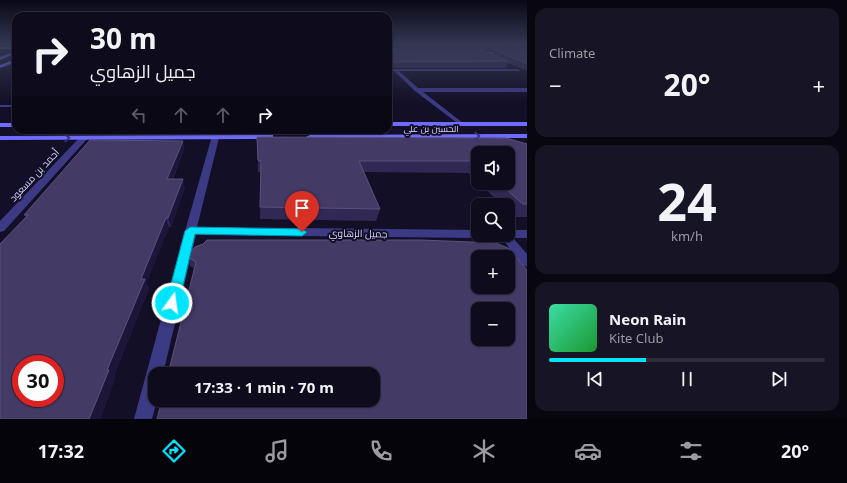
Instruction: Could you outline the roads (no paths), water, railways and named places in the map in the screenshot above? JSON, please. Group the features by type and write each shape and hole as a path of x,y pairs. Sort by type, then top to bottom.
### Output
{"street":[{"path":"395,70 520,71 506,64"},
{"path":"395,70 461,124"},
{"path":"418,90 527,90"},
{"name":"الحسين بن علي","path":"392,124 527,124"},
{"path":"0,125 12,125"},
{"name":"الحسين بن علي","path":"301,137 527,136"},
{"path":"0,138 277,137"},
{"name":"أحمد بن مسعود","path":"0,228 84,138"},
{"path":"143,419 215,138"},
{"name":"جميل الزهاوي","path":"190,231 471,234"},
{"path":"515,234 527,234"},
{"path":"510,242 527,262"}],"lane":[{"path":"0,106 12,106"}]}
